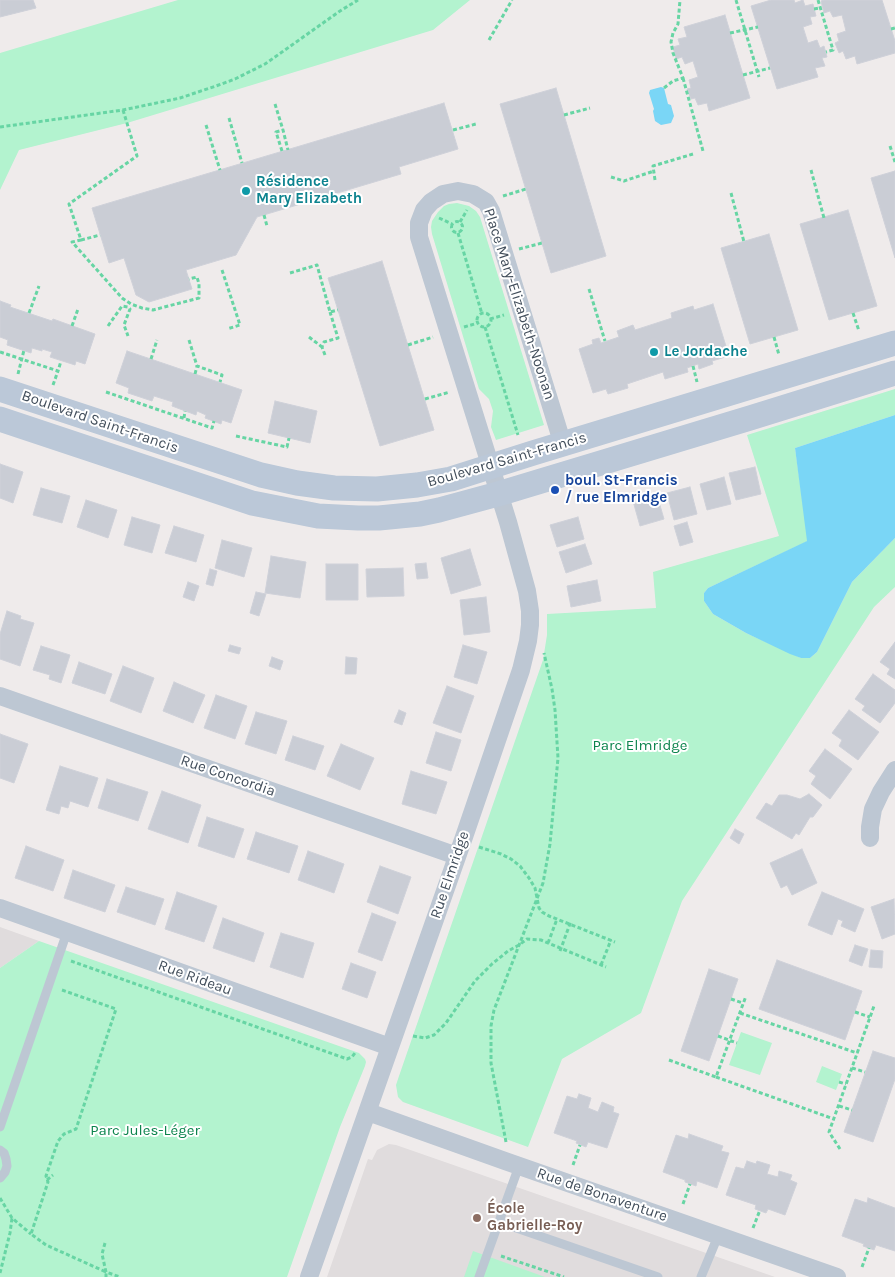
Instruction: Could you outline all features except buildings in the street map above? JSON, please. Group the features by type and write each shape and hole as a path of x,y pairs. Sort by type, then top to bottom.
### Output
{"street":[{"name":"Place Mary-Elizabeth-Noonan","path":"490,467 419,237 419,223 427,206 436,198 451,192 466,192 479,197 486,202 491,211 563,445"},
{"name":"Boulevard Saint-Francis","path":"8,385 261,476 297,484 334,488 377,489 433,483 451,479 895,343"},
{"name":"Boulevard Saint-Francis","path":"0,419 235,498 274,508 318,516 358,518 401,516 439,510 498,494 895,373"},
{"name":"Rue Elmridge","path":"309,1277 457,856 523,662 528,641 530,611 527,591 508,522 490,467"},
{"name":"Rue Concordia","path":"0,696 457,856"},
{"path":"870,838 871,818 876,801 895,770"},
{"name":"Rue Rideau","path":"0,908 390,1047"},
{"name":"Rue de Bonaventure","path":"368,1112 837,1277"}],"lane":[{"path":"0,1127 67,932"},
{"path":"0,1150 4,1153 7,1166 0,1178"},
{"path":"479,1277 519,1166"},
{"path":"499,1222 658,1277"},
{"path":"701,1277 718,1236"}],"path":[{"path":"0,127 123,110 180,98 235,79 266,64 358,0"},
{"path":"489,40 512,0"},
{"path":"680,0 678,24 671,42 673,53 688,94 703,151"},
{"path":"736,0 759,77"},
{"path":"818,0 833,50 826,52"},
{"path":"814,9 820,8"},
{"path":"730,33 758,27"},
{"path":"743,75 770,68"},
{"path":"664,88 673,81 682,78"},
{"path":"275,104 288,150"},
{"path":"564,115 590,108"},
{"path":"81,240 69,204 137,156 123,110"},
{"path":"229,118 242,163"},
{"path":"453,130 476,124"},
{"path":"206,125 220,170"},
{"path":"282,152 276,132 283,130"},
{"path":"890,146 895,162"},
{"path":"656,180 653,166 693,154"},
{"path":"811,170 824,218"},
{"path":"611,176 624,181 654,171"},
{"path":"498,198 526,189"},
{"path":"731,193 744,242"},
{"path":"458,233 462,229 460,222 469,206"},
{"path":"264,215 267,226"},
{"path":"435,216 452,224"},
{"path":"452,224 456,221 460,222"},
{"path":"452,224 452,231 458,233"},
{"path":"458,233 482,314"},
{"path":"100,235 72,242 122,298 131,304 153,310 199,298 200,284 197,277 189,279"},
{"path":"516,249 542,242"},
{"path":"290,273 317,265 338,338 324,342 322,348"},
{"path":"222,270 240,325 227,329"},
{"path":"29,313 38,286"},
{"path":"589,289 605,341"},
{"path":"108,326 122,306 128,306 130,309 124,325 128,336"},
{"path":"72,326 78,309"},
{"path":"330,312 338,310"},
{"path":"853,313 859,331"},
{"path":"482,314 488,315 490,319"},
{"path":"482,314 477,319 478,323 481,327 486,327"},
{"path":"490,319 510,314"},
{"path":"486,327 490,323 490,319"},
{"path":"460,328 478,323"},
{"path":"486,327 518,436"},
{"path":"408,345 436,336"},
{"path":"309,337 322,348 325,355"},
{"path":"774,337 779,355"},
{"path":"151,359 156,340"},
{"path":"189,340 198,366 195,374"},
{"path":"8,385 22,362 24,350"},
{"path":"0,352 58,372 61,361"},
{"path":"198,366 222,375 220,382"},
{"path":"693,366 700,390"},
{"path":"425,399 453,391"},
{"path":"106,392 212,428 214,421"},
{"path":"137,402 139,396"},
{"path":"184,418 185,411"},
{"path":"236,436 288,447 289,438"},
{"path":"506,1142 491,1063 491,1026 494,1010 537,900 546,870 557,783 558,758 552,689 543,648"},
{"path":"476,846 501,854 520,866 535,888 539,908 542,912 613,941 601,964"},
{"path":"548,943 557,919"},
{"path":"560,949 571,923"},
{"path":"410,1035 425,1038 434,1035 446,1023 475,981 503,955 527,939 541,940 606,967"},
{"path":"58,957 348,1059 352,1057 356,1050"},
{"path":"31,1234 48,1182 46,1176 58,1141 64,1134 76,1129 116,1009 48,985"},
{"path":"716,1077 746,996"},
{"path":"731,998 743,1003"},
{"path":"840,1149 829,1132 874,1006"},
{"path":"855,1012 870,1018"},
{"path":"740,1013 858,1054"},
{"path":"718,1036 737,1043"},
{"path":"669,1060 834,1119"},
{"path":"852,1068 865,1072"},
{"path":"839,1082 846,1084"},
{"path":"839,1106 852,1110"},
{"path":"573,1165 580,1144"},
{"path":"47,1180 53,1175"},
{"path":"684,1204 690,1184"},
{"path":"0,1198 12,1218 46,1245 120,1277"},
{"path":"753,1228 760,1210"},
{"path":"0,1273 12,1218"},
{"path":"105,1243 102,1254 106,1277"},
{"path":"862,1267 869,1248"},
{"path":"498,1255 564,1277"}],"shaded area":[{"path":"0,927 39,941 0,968"},
{"name":"École Gabrielle-Roy","path":"389,1144 775,1277 327,1277 368,1159 372,1160 377,1150"}],"green space":[{"path":"178,0 470,0 433,30 127,123 19,150 0,190 0,53"},
{"path":"457,203 469,206 480,217 544,425 496,440 491,427 493,411 489,399 479,389 432,234 432,221 438,212 444,206"},
{"name":"Parc Elmridge","path":"895,389 895,415 795,448 808,541 708,588 704,593 704,601 713,614 746,633 801,658 810,658 817,652 852,582 895,538 895,587 874,607 682,901 641,1013 562,1059 528,1147 403,1102 398,1097 396,1085 543,660 547,635 547,614 656,608 653,572 779,536 747,435"},
{"name":"Parc Jules-Léger","path":"39,941 359,1053 365,1059 365,1066 340,1127 287,1277 0,1277 0,968"},
{"path":"741,1032 772,1043 760,1075 729,1065"},
{"path":"822,1066 842,1074 836,1090 816,1082"},
{"path":"473,1251 545,1277 464,1277"}],"water":[{"path":"664,88 668,104 671,105 674,116 671,123 661,125 655,121 654,109 649,93 650,90"},
{"path":"895,415 895,538 852,582 817,652 810,658 801,658 790,654 746,633 713,614 704,601 704,593 708,588 807,541 795,448"}],"place":[{"name":"Résidence Mary Elizabeth","path":"246,191"},
{"name":"Le Jordache","path":"654,352"},
{"name":"boul. St-Francis / rue Elmridge","path":"555,490"},
{"name":"École Gabrielle-Roy","path":"477,1218"}]}
